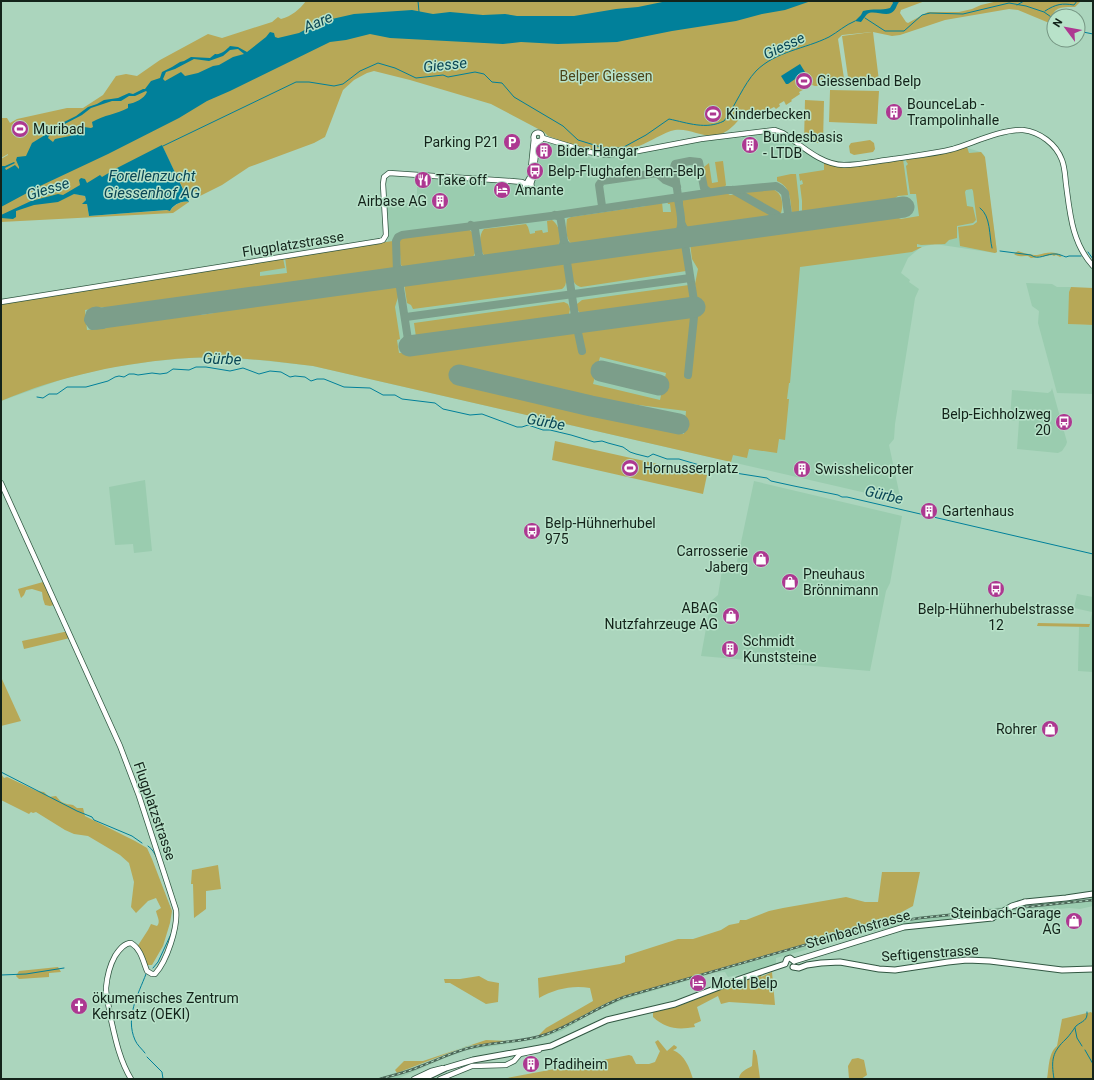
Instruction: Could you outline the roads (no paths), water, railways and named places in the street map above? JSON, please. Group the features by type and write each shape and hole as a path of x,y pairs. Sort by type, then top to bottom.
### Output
{"main road":[{"name":"Steinbachstrasse","path":"793,964 807,956 904,927 992,918 1012,906 1025,902 1093,894"},
{"name":"Seftigenstrasse","path":"793,964 799,968 821,963 840,962 879,969 895,970 951,961 967,960 990,961 1062,970 1093,969"},
{"path":"423,1079 446,1068 491,1056 544,1048 612,1019 675,1004 740,979 785,964 788,968 793,964"}],"street":[{"path":"534,138 536,141 541,140 583,151 607,155 701,139 774,130 783,133 830,163 848,165 935,153 1010,131 1027,131 1037,134 1049,142 1056,149 1061,159 1065,171 1075,238 1082,252 1093,266"},
{"path":"539,132 542,135 541,140 537,145 533,178 528,184 534,138 535,134 539,132"},
{"name":"Flugplatzstrasse","path":"1,302 380,241 383,240 386,235 383,184 384,177 389,173 522,182 528,184"},
{"name":"Flugplatzstrasse","path":"1,483 120,746 139,796 176,910 177,921 171,943 160,968 155,974 147,971 142,955 131,943 125,944 120,949 110,967 107,981 107,996 117,1045 124,1066 131,1079"},
{"path":"440,1079 472,1066 506,1065 514,1061 520,1054 544,1048"},
{"path":"414,1079 430,1071 446,1068"}],"water":[{"path":"667,1 811,1 785,10 736,21 672,31 617,42 558,44 521,42 503,44 390,38 370,34 330,42 207,101 179,118 40,186 1,207 1,166 14,162 15,163 5,168 6,170 15,165 19,169 16,160 17,157 26,156 32,143 45,135 52,128 76,116 88,107 104,100 118,98 129,93 133,94 145,89 151,81 160,78 162,72 191,57 210,58 215,54 223,52 230,46 238,47 247,52 270,32 274,33 275,37 278,38 299,33 312,26 332,19 354,14 412,10 433,14 450,12 483,15 505,14 517,16 574,16 638,7","holes":["238,49 244,54 233,57 219,65 213,66 198,73 185,76 181,72 165,81 163,79 166,72 194,59 209,61 223,56 230,50","146,91 147,92 142,99 128,104 128,108 92,122 93,127 91,128 84,127 70,136 55,139 53,142 48,138 53,130 82,115 91,108 112,101 121,101 129,96 135,96"]},
{"path":"892,1 900,1 891,13 869,13 861,22 855,21 863,11 890,8 893,3"},
{"path":"800,64 805,72 786,84 781,76"},
{"name":"Forellenzucht Giessenhof AG","path":"162,145 189,202 178,204 170,211 89,216 87,204 82,204 86,200 85,196 74,194 58,202 34,205 16,211 16,217 13,219 1,218 1,215 31,201 58,194 63,195 80,185 79,180 81,178 85,179 87,183 100,175 102,177"}],"waterway":[{"path":"418,1 419,12"},
{"path":"1017,5 1024,1"},
{"path":"1045,11 1059,5 1074,5 1077,1"},
{"path":"865,18 885,31 904,31 922,15 930,13 963,14 1009,3 1026,6 1046,13"},
{"name":"Giesse","path":"163,146 296,82 309,82 334,86 343,84 360,71 378,63 395,68 416,78 443,75 448,77 475,72 484,74 492,82 502,83 514,97 563,126 578,140 604,148 622,148 646,135 669,119 690,124 704,125 717,124 724,121 751,77 764,64 772,59 829,37 855,21"},
{"path":"1086,33 1093,34"},
{"path":"980,208 984,212 988,221 992,248"},
{"path":"1000,251 1031,255 1034,257 1053,254 1066,257 1081,256"},
{"path":"1088,252 1093,259"},
{"name":"Gürbe","path":"37,397 43,398 49,394 57,394 67,387 86,387 108,381 119,376 124,377 129,374 160,374 167,373 173,369 189,370 196,367 206,367 230,371 243,368 259,374 270,371 281,372 290,377 305,377 311,381 324,379 344,387 370,388 383,395 395,395 402,399 435,403 443,409 470,415 482,414 517,427 528,425 594,442 602,441 623,447 630,452 648,457 653,454 667,459 679,459 706,467 723,469 729,472 767,478 771,481 1093,554"},
{"path":"1,772 77,811 92,817 94,820 132,836 142,843"},
{"path":"148,846 156,855 163,876"},
{"path":"153,968 158,962 171,934"},
{"path":"1,975 26,974 64,968"},
{"path":"145,1053 135,1040 131,1023 136,998 146,974"},
{"path":"1054,1079 1053,1061 1055,1052 1076,1026 1086,1019 1087,1012"},
{"path":"1075,1028 1077,1038 1082,1046"},
{"path":"1085,1050 1093,1064"},
{"path":"147,1057 162,1072 163,1079"}],"railway":[{"path":"380,1079 411,1070 469,1048 538,1037 567,1025 624,997 850,932 887,923 920,918 1093,900"}],"place":[{"name":"Giessenbad Belp","path":"804,81"},
{"name":"BounceLab - Trampolinhalle","path":"894,112"},
{"name":"Kinderbecken","path":"713,114"},
{"name":"Muribad","path":"20,129"},
{"name":"Parking P21","path":"512,142"},
{"name":"Bundesbasis - LTDB","path":"750,145"},
{"name":"Bider Hangar","path":"544,151"},
{"name":"Belp-Flughafen Bern-Belp","path":"535,171"},
{"name":"Take off","path":"423,180"},
{"name":"Amante","path":"502,190"},
{"name":"Airbase AG","path":"440,201"},
{"name":"Belp-Eichholzweg 20","path":"1064,422"},
{"name":"Hornusserplatz","path":"630,468"},
{"name":"Swisshelicopter","path":"802,469"},
{"name":"Gartenhaus","path":"929,511"},
{"name":"Belp-Hühnerhubel 975","path":"532,531"},
{"name":"Carrosserie Jaberg","path":"761,559"},
{"name":"Pneuhaus Brönnimann","path":"790,582"},
{"name":"Belp-Hühnerhubelstrasse 12","path":"996,589"},
{"name":"ABAG Nutzfahrzeuge AG","path":"731,616"},
{"name":"Schmidt Kunststeine","path":"730,649"},
{"name":"Rohrer","path":"1050,729"},
{"name":"Steinbach-Garage AG","path":"1074,921"},
{"name":"Motel Belp","path":"698,983"},
{"name":"ökumenisches Zentrum Kehrsatz (OEKI)","path":"79,1006"},
{"name":"Pfadiheim","path":"531,1064"}],"water label":[{"name":"Aare","path":"318,22"}],"park label":[{"name":"Belper Giessen","path":"606,76"}]}
